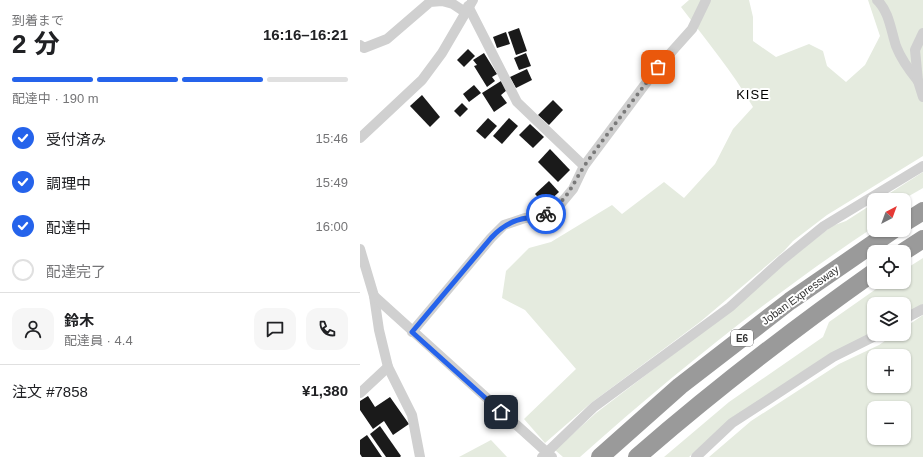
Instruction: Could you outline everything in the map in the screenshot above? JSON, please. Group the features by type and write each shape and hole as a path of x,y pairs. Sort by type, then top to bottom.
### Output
{"highway":[{"path":"911,219 923,211"},
{"name":"Joban Expressway","path":"600,457 680,386 771,315 883,237"},
{"path":"911,247 923,239"},
{"name":"E6","path":"637,457 733,376 806,320 867,277"}],"street":[{"path":"412,332 491,238 504,225 525,218 541,216 558,207 572,189 584,166 658,67 692,29 706,0"},
{"path":"877,0 891,25 896,46 906,68 918,81"},
{"path":"360,46 364,48 387,39 430,2 442,1 468,6"},
{"path":"468,6 517,102 584,166"},
{"path":"360,138 422,80 442,53 468,6"},
{"path":"923,33 915,50 918,81 923,97"},
{"path":"374,296 548,456 594,407 730,307 782,260 824,226 923,166"},
{"path":"360,249 374,296 379,330 388,367 412,415 420,457"},
{"path":"911,316 923,308"},
{"path":"696,457 738,420 833,357 867,340"},
{"path":"360,393 388,367"}],"shaded area":[{"path":"689,0 749,0 753,17 753,41 776,57 809,44 823,51 827,66 846,82 865,65 880,36 868,0 923,0 923,156 827,215 793,241 784,251 700,322 591,403 545,443 524,419 576,369 525,310 502,298 506,271 529,248 551,242 612,205 622,214 664,182 684,198 715,164 733,129 753,107 728,68 681,7"},
{"path":"923,172 923,188 911,195 911,193 890,193"},
{"path":"867,208 867,232 797,280 686,366 580,457 563,457 555,450 596,413 726,314 795,255 832,226 846,221"},
{"path":"923,258 923,304 911,311 911,297 867,297 867,336 714,434 689,457 664,457 729,402 823,337 829,322 876,289 911,289 911,266"},
{"path":"923,315 923,457 709,457 751,421 839,364 867,351 867,393 911,393 911,349 871,349 885,341 911,341 911,323"},
{"path":"491,440 507,457 459,457"}],"building":[{"path":"519,28 527,51 516,55 508,32"},
{"path":"506,32 510,44 497,48 493,37"},
{"path":"468,49 475,56 464,67 457,60"},
{"path":"484,53 497,74 492,77 495,81 487,87 474,66 477,65 473,60"},
{"path":"526,53 531,66 519,70 514,58"},
{"path":"527,69 532,80 516,88 510,77"},
{"path":"501,81 507,90 501,95 507,103 494,112 482,93"},
{"path":"474,85 481,93 469,102 463,94"},
{"path":"422,95 440,117 430,127 410,106"},
{"path":"553,100 563,110 549,125 538,115"},
{"path":"462,103 468,109 460,117 454,111"},
{"path":"488,118 497,126 485,139 476,131"},
{"path":"509,118 518,126 502,144 493,136"},
{"path":"530,124 544,137 533,148 519,135"},
{"path":"550,149 570,170 558,182 538,162"},
{"path":"549,181 559,192 545,205 535,194"},
{"path":"368,396 375,407 390,397 409,424 393,435 384,421 373,429 360,410 360,401"},
{"path":"380,426 401,456 400,457 386,457 370,434"},
{"path":"367,435 382,457 362,457 360,454 360,440"}],"way so far":[{"path":"546,214 558,207 572,189 584,166 658,67"}],"district":[{"name":"KISE","path":"753,94"}],"route":[{"path":"501,412 412,332 491,238 504,225 525,218 546,214"}]}
